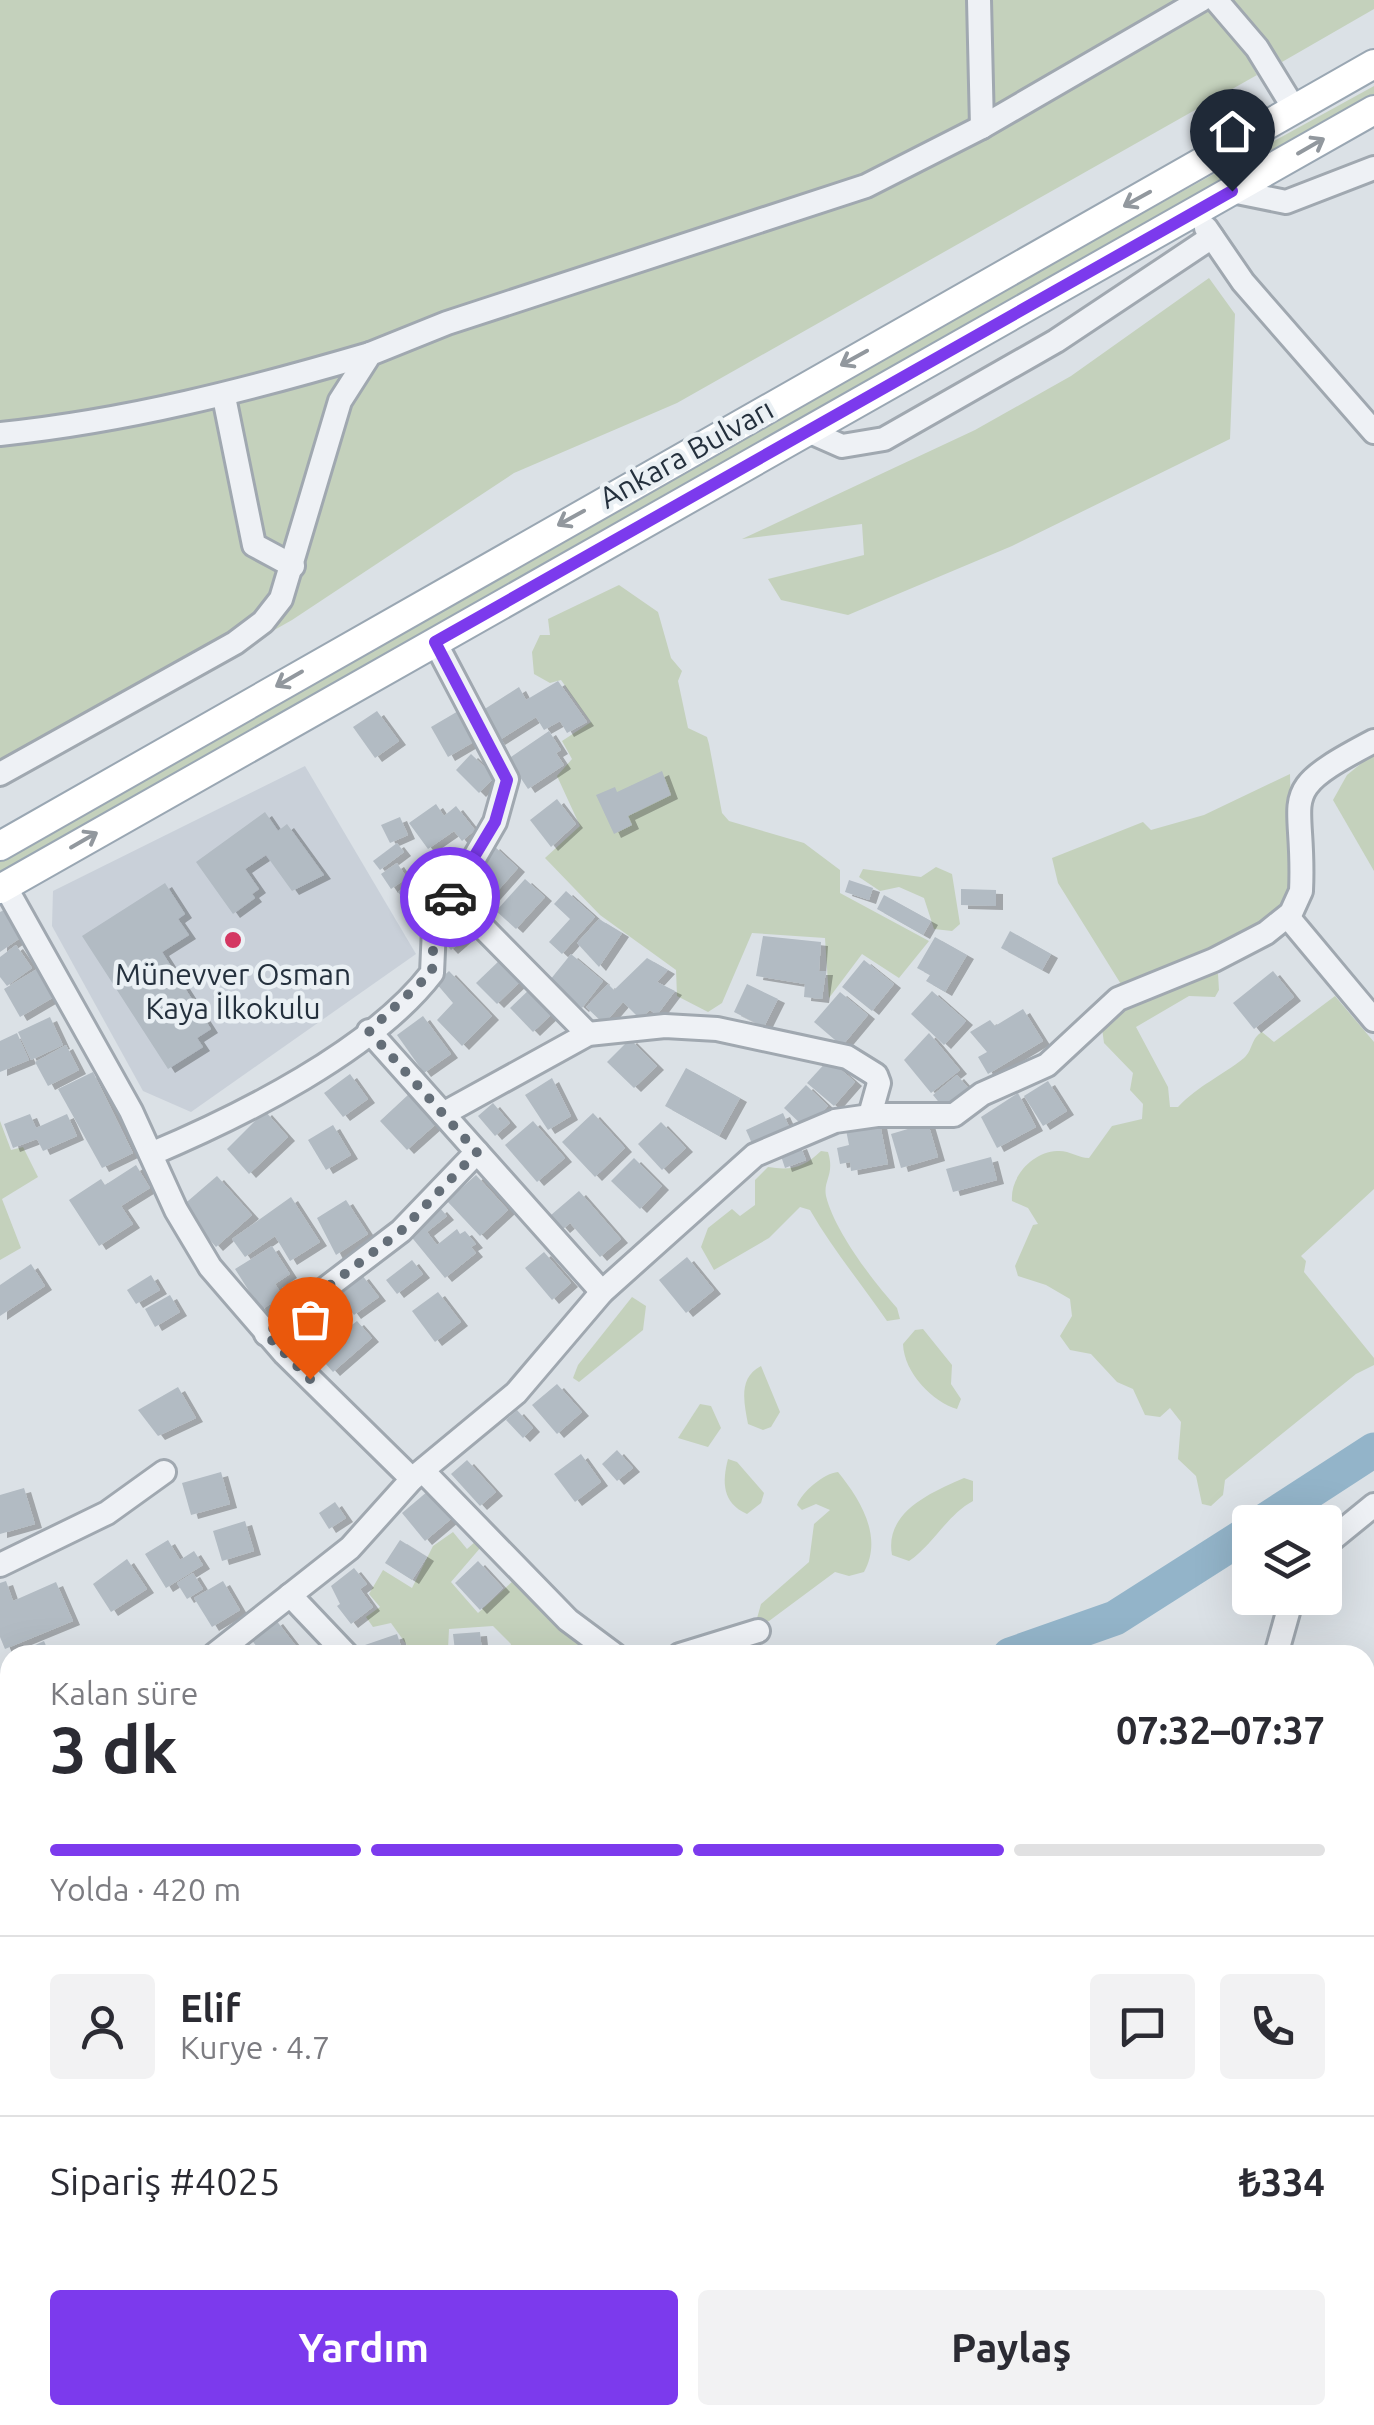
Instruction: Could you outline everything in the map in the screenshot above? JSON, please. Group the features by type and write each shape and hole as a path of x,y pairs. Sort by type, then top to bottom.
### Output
{"main road":[{"name":"Ankara Bulvarı","path":"0,846 1374,64"},
{"name":"Ankara Bulvarı","path":"2,888 1374,110"}],"street":[{"path":"980,0 982,127"},
{"path":"0,434 83,425 224,397 370,354 447,323 811,207 866,186 982,127 1201,0"},
{"path":"1216,0 1257,48 1295,110"},
{"path":"1232,191 1286,202 1374,168"},
{"path":"1196,212 1265,309 1374,432"},
{"path":"808,431 842,446 884,439 1056,342 1212,237"},
{"path":"0,774 235,644 263,622 281,599 340,401 370,354"},
{"path":"224,397 254,545 292,566"},
{"path":"152,1154 246,1109 369,1031 432,972 434,928 503,806 507,780 435,642"},
{"path":"227,1645 364,1536 417,1475 516,1393 602,1292 755,1155 806,1130 870,1116 954,1115 982,1094 1047,1066 1108,1005 1214,960 1288,917 1301,891 1297,812 1303,789 1320,770 1374,741"},
{"path":"2,888 152,1154 210,1267 266,1334 568,1620 601,1645"},
{"path":"451,895 588,1034"},
{"path":"1288,917 1374,1020"},
{"path":"443,1114 588,1034 616,1028 717,1029 828,1052 876,1075 879,1083 870,1116"},
{"path":"369,1031 602,1292"},
{"path":"266,1334 401,1231 477,1152"},
{"path":"0,1566 122,1504 164,1472"},
{"path":"1342,1531 1374,1505"},
{"path":"290,1595 338,1645"},
{"path":"1279,1645 1287,1615"},
{"path":"712,1645 758,1631"}],"shaded area":[{"name":"Münevver Osman Kaya İlkokulu","path":"305,766 416,954 191,1112 143,1091 52,926 53,891"}],"green space":[{"path":"0,0 1374,0 1374,9 1282,62 1267,42 1246,55 1257,75 677,403 514,473 292,620 0,786"},
{"path":"1374,86 1374,94 1326,123 0,872 0,862 88,810 1025,278"},
{"path":"1209,278 1235,314 1230,439 1012,546 848,615 781,600 768,579 864,555 862,524 742,539 975,430 1071,376"},
{"path":"619,585 658,612 671,658 682,671 678,681 688,728 707,737 722,813 729,821 804,843 840,870 840,893 929,941 899,978 862,954 829,998 825,938 752,933 722,1003 708,1012 677,996 676,970 600,915 545,858 580,826 557,776 572,759 562,741 591,722 561,680 550,683 534,674 532,652 540,635 550,635 548,619"},
{"path":"1374,753 1374,871 1333,800 1347,775"},
{"path":"1290,774 1293,897 1245,938 1124,989 1058,883 1052,858 1143,822 1151,830 1204,815"},
{"path":"936,867 952,874 960,924 952,931 934,929 924,898 899,887 880,891 859,877 863,869 921,877"},
{"path":"1211,970 1218,974 1219,990 1215,997 1189,996 1136,1027 1168,1087 1170,1107 1178,1107 1244,1058 1262,1032 1274,1042 1335,996 1374,1042 1374,1189 1301,1256 1306,1261 1304,1272 1374,1358 1374,1365 1356,1374 1225,1480 1223,1495 1211,1506 1202,1504 1196,1476 1178,1459 1181,1422 1170,1408 1160,1417 1145,1415 1133,1389 1117,1382 1091,1354 1070,1350 1060,1336 1072,1316 1070,1299 1046,1285 1018,1276 1015,1266 1033,1225 1038,1224 1028,1208 1012,1201 1012,1192 1019,1174 1040,1156 1057,1151 1089,1158 1112,1126 1142,1119 1143,1104 1130,1090 1133,1073 1104,1043 1101,1021 1110,1013"},
{"path":"0,1121 11,1150 23,1147 38,1177 2,1199 21,1248 0,1260"},
{"path":"821,1151 828,1152 830,1160 826,1196 838,1225 866,1270 897,1308 900,1319 887,1321 810,1210 800,1207 769,1238 714,1270 701,1247 708,1228 732,1209 740,1216 755,1205 755,1180 768,1167 797,1166"},
{"path":"632,1297 646,1306 643,1330 579,1382 573,1378 578,1365"},
{"path":"923,1329 952,1365 951,1384 961,1399 957,1409 930,1393 908,1365 903,1344 915,1330"},
{"path":"761,1366 780,1412 771,1427 763,1430 748,1424 744,1399 749,1377"},
{"path":"700,1404 711,1406 721,1428 708,1447 678,1438"},
{"path":"728,1459 737,1462 764,1493 761,1503 747,1514 728,1498"},
{"path":"838,1472 861,1506 870,1531 871,1545 864,1572 849,1576 835,1572 769,1621 756,1622 761,1604 809,1562 814,1524 830,1510 816,1504 802,1510 797,1505 820,1479"},
{"path":"964,1478 973,1481 973,1501 909,1561 892,1555 891,1540 903,1515 925,1497"},
{"path":"453,1532 467,1549 476,1541 481,1547 451,1582 478,1613 513,1581 586,1645 511,1645 493,1626 449,1629 448,1645 407,1645 391,1623 373,1627 366,1617 380,1607 369,1594 383,1570 412,1588 433,1546"}],"building":[{"path":"558,681 587,722 567,733 560,721 544,730 536,717 498,741 480,712 519,687 526,700"},
{"path":"460,710 477,740 448,757 431,727"},
{"path":"377,711 399,741 375,758 353,727"},
{"path":"549,731 561,750 556,753 564,765 528,789 508,759"},
{"path":"471,754 495,777 479,793 456,770"},
{"path":"662,771 671,795 628,816 632,825 614,834 596,795 615,787 617,792"},
{"path":"557,799 576,824 551,847 530,820"},
{"path":"436,804 444,816 456,806 475,830 462,841 454,831 428,849 409,823"},
{"path":"265,812 278,831 287,824 324,875 292,891 266,855 245,869 259,889 252,894 255,898 233,914 196,862"},
{"path":"400,817 408,835 390,843 381,825"},
{"path":"397,843 404,852 380,870 373,861"},
{"path":"493,845 518,868 486,904 469,888 474,882 469,877"},
{"path":"397,863 407,878 391,889 381,874"},
{"path":"425,873 443,898 417,917 398,892"},
{"path":"525,879 545,897 516,929 496,911"},
{"path":"849,880 873,888 869,900 845,892"},
{"path":"165,883 185,914 178,919 189,935 162,952 211,1029 197,1038 203,1047 168,1069 82,936"},
{"path":"961,889 996,890 996,906 961,905"},
{"path":"566,891 595,917 562,954 549,942 570,919 554,904"},
{"path":"884,895 931,921 923,935 877,909"},
{"path":"4,910 23,936 0,952 0,912"},
{"path":"457,912 474,930 451,950 437,935"},
{"path":"599,919 622,933 599,967 577,943"},
{"path":"1010,931 1051,954 1042,970 1001,948"},
{"path":"763,936 821,942 819,971 826,971 822,999 804,997 805,984 756,976"},
{"path":"935,937 967,955 945,992 926,981 930,975 917,968"},
{"path":"16,945 32,968 7,986 0,977 0,957"},
{"path":"571,954 603,981 582,1008 550,980"},
{"path":"647,958 668,970 657,982 675,991 657,1015 650,1010 640,1019 623,1002 604,1024 586,1007 608,984 614,990"},
{"path":"501,959 522,980 497,1004 476,983"},
{"path":"864,960 894,984 872,1011 842,987"},
{"path":"37,969 54,997 20,1017 4,989"},
{"path":"449,971 492,1016 462,1046 437,1020 453,1003 436,983"},
{"path":"1273,971 1294,997 1254,1029 1233,1003"},
{"path":"747,984 778,999 764,1027 734,1012"},
{"path":"532,987 555,1011 533,1032 510,1008"},
{"path":"932,991 966,1021 944,1045 911,1014"},
{"path":"840,992 868,1015 842,1046 814,1022"},
{"path":"1023,1009 1043,1041 988,1074 978,1057 987,1052 970,1032 990,1020 995,1026"},
{"path":"423,1016 451,1054 424,1073 397,1035"},
{"path":"50,1017 63,1045 31,1060 18,1032"},
{"path":"17,1033 29,1060 0,1072 0,1041"},
{"path":"929,1033 960,1070 931,1093 904,1060"},
{"path":"630,1039 657,1066 634,1088 607,1062"},
{"path":"66,1045 79,1070 48,1086 35,1062"},
{"path":"829,1059 855,1082 834,1106 807,1083"},
{"path":"686,1068 740,1098 719,1136 665,1106"},
{"path":"93,1072 133,1153 102,1168 58,1089"},
{"path":"350,1074 368,1099 343,1117 324,1093"},
{"path":"957,1075 971,1091 946,1111 933,1095"},
{"path":"552,1078 571,1116 548,1130 525,1095"},
{"path":"1048,1081 1067,1111 1043,1126 1024,1096"},
{"path":"806,1085 828,1106 814,1121 810,1117 802,1125 784,1108"},
{"path":"1018,1093 1036,1127 997,1148 981,1117"},
{"path":"409,1094 436,1124 407,1150 380,1121"},
{"path":"493,1103 510,1123 495,1136 478,1116"},
{"path":"265,1111 288,1137 249,1174 227,1149"},
{"path":"593,1113 625,1148 595,1177 562,1142"},
{"path":"783,1113 791,1131 754,1148 746,1130"},
{"path":"30,1114 36,1128 67,1114 77,1136 43,1151 37,1139 13,1148 4,1124"},
{"path":"533,1121 565,1158 537,1182 505,1145"},
{"path":"661,1122 686,1148 662,1170 638,1144"},
{"path":"928,1123 938,1157 901,1168 891,1134"},
{"path":"880,1124 888,1164 851,1171 850,1162 840,1164 837,1148 849,1145 846,1130"},
{"path":"333,1125 351,1155 326,1170 308,1140"},
{"path":"800,1145 806,1160 785,1168 780,1153"},
{"path":"991,1157 997,1180 953,1192 946,1169"},
{"path":"634,1158 662,1186 640,1209 611,1181"},
{"path":"136,1165 150,1188 121,1206 133,1224 99,1246 69,1200 101,1179 105,1185"},
{"path":"476,1175 508,1210 480,1236 447,1201"},
{"path":"217,1176 252,1215 216,1247 181,1207"},
{"path":"579,1191 621,1239 600,1257 570,1223 563,1229 551,1215"},
{"path":"291,1197 320,1242 290,1261 275,1236 245,1257 232,1239"},
{"path":"346,1200 368,1234 336,1255 317,1218"},
{"path":"440,1208 447,1216 427,1232 437,1245 457,1229 460,1234 465,1231 476,1244 471,1247 476,1253 445,1278 409,1234"},
{"path":"272,1246 290,1274 275,1284 283,1296 261,1310 235,1269"},
{"path":"544,1252 571,1283 552,1300 525,1268"},
{"path":"687,1257 714,1290 686,1313 659,1280"},
{"path":"412,1260 423,1274 397,1294 386,1280"},
{"path":"31,1264 45,1286 0,1316 0,1285"},
{"path":"151,1275 160,1290 136,1304 127,1290"},
{"path":"362,1275 379,1297 354,1315 338,1293"},
{"path":"438,1292 461,1322 435,1342 412,1311"},
{"path":"170,1295 180,1312 155,1327 145,1309"},
{"path":"312,1314 335,1338 357,1321 372,1338 333,1372 295,1330"},
{"path":"557,1384 582,1412 557,1434 532,1405"},
{"path":"178,1387 196,1418 158,1436 138,1410"},
{"path":"517,1410 533,1428 523,1438 506,1420"},
{"path":"617,1450 633,1468 617,1481 602,1464"},
{"path":"581,1454 601,1482 575,1502 554,1474"},
{"path":"467,1460 496,1492 480,1506 451,1474"},
{"path":"221,1472 230,1504 191,1515 182,1483"},
{"path":"24,1488 35,1524 0,1534 0,1495"},
{"path":"428,1491 451,1519 425,1541 402,1513"},
{"path":"335,1502 346,1518 329,1529 319,1513"},
{"path":"245,1521 254,1551 222,1561 213,1531"},
{"path":"168,1540 180,1560 194,1551 203,1565 166,1588 145,1554"},
{"path":"400,1540 427,1557 412,1580 385,1563"},
{"path":"127,1559 147,1589 111,1612 93,1584"},
{"path":"478,1561 503,1588 480,1610 455,1583"},
{"path":"354,1568 367,1584 360,1589 373,1607 351,1624 337,1606 340,1604 331,1586"},
{"path":"193,1573 203,1589 187,1599 177,1583"},
{"path":"6,1581 13,1601 56,1582 73,1621 15,1645 3,1645 0,1583"},
{"path":"223,1581 240,1610 212,1627 194,1598"},
{"path":"276,1620 295,1645 256,1645 251,1639"},
{"path":"480,1632 481,1645 454,1645 453,1634"},
{"path":"397,1634 401,1645 365,1645"}],"waterway":[{"path":"1289,1505 1374,1450"},
{"path":"1038,1645 1115,1618 1232,1543"}],"way so far":[{"path":"310,1379 266,1334 401,1231 437,1198 477,1152 369,1031 416,992 432,972 434,928 450,897"}],"place":[{"name":"Münevver Osman Kaya İlkokulu","path":"233,940"}],"route":[{"path":"450,897 503,806 507,780 435,642 1232,191"}]}
